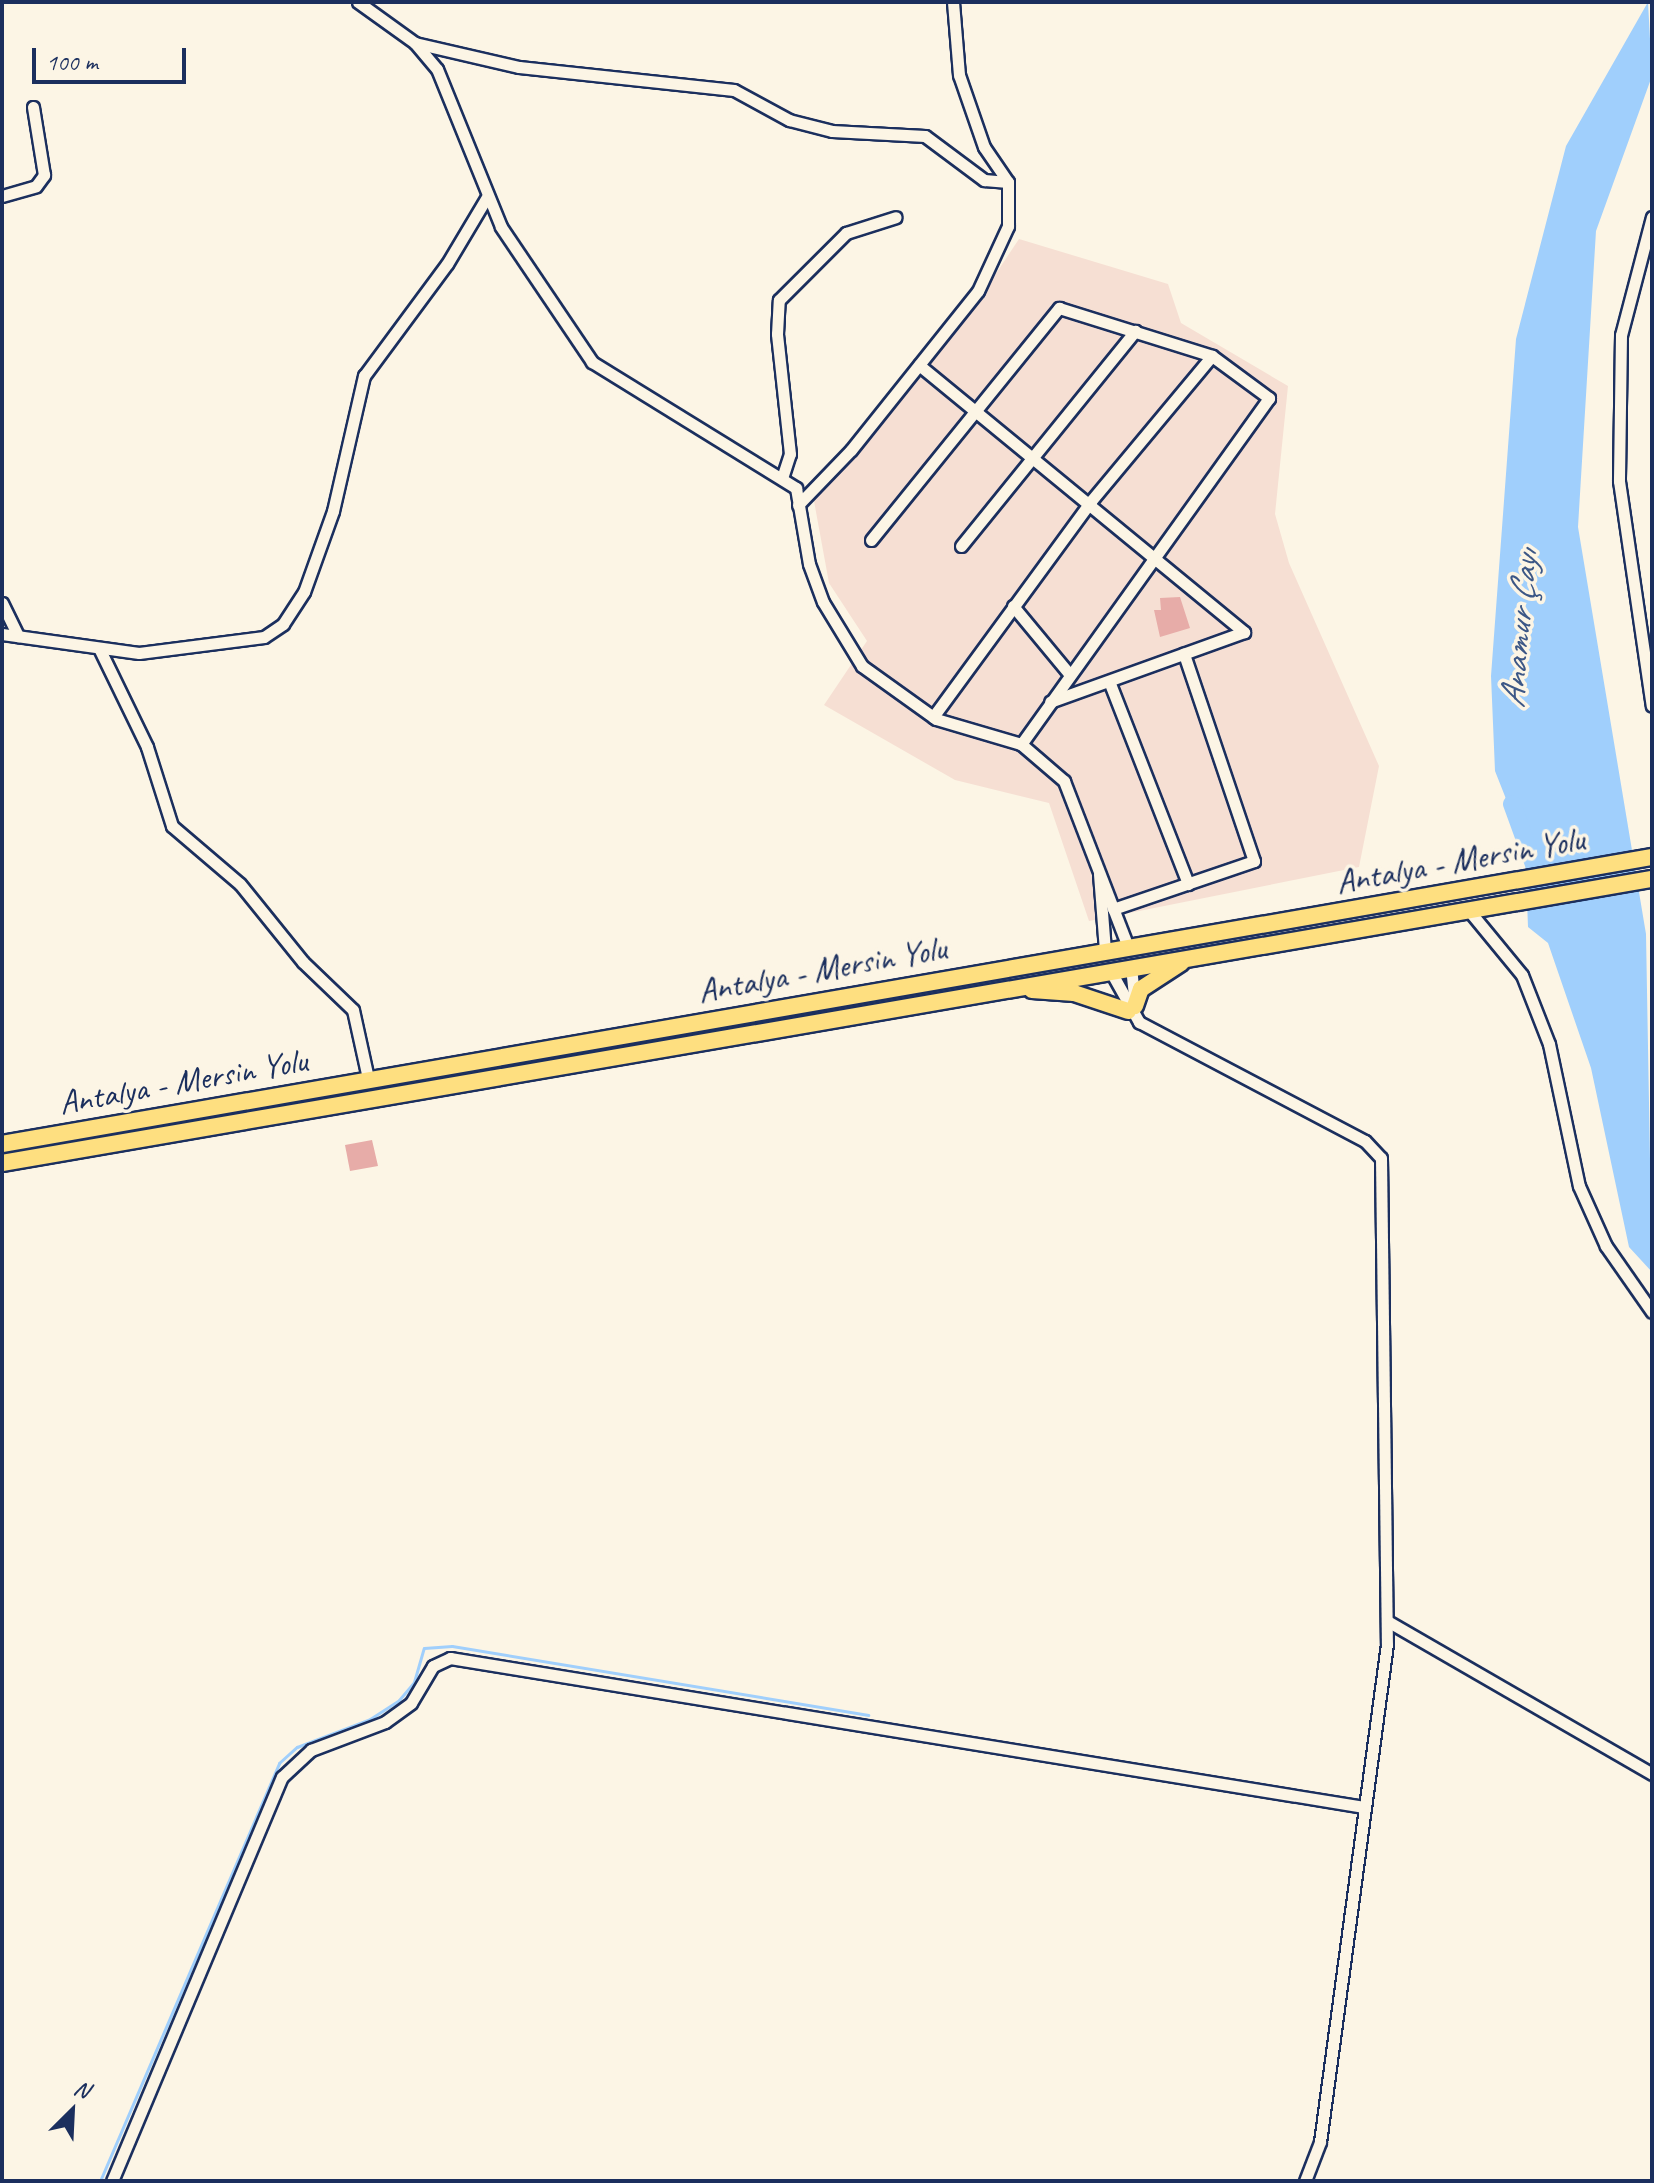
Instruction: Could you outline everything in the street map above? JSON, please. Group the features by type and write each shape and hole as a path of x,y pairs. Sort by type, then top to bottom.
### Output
{"highway":[{"name":"Antalya - Mersin Yolu","path":"2,1144 1652,857"},
{"name":"Antalya - Mersin Yolu","path":"2,1163 1003,987 1478,912 1652,879"},
{"path":"1128,947 1131,967"},
{"path":"1105,951 1110,970"},
{"path":"1003,987 1074,993 1134,1013 1149,981 1191,957"}],"street":[{"path":"358,2 415,43 453,101 487,197 592,362 783,475 796,488 809,564 837,628 862,666 933,717 1021,744 1064,781 1128,947"},
{"path":"798,505 919,365 978,291 1008,226 1008,182 984,147 959,75 953,2"},
{"path":"415,43 519,67 734,90 789,120 832,131 925,136 984,180 1008,182"},
{"path":"2,196 36,186 44,175 33,107"},
{"path":"2,634 100,650 176,650 264,637 295,611 333,511 364,376 447,264 487,197"},
{"path":"783,475 790,454 777,334 779,300 846,233 896,217"},
{"path":"1652,217 1621,335 1619,481 1652,706"},
{"path":"871,540 1059,308 1212,356 1269,398 1021,744"},
{"path":"961,546 1135,331"},
{"path":"933,717 1091,501 1212,356"},
{"path":"919,365 1091,501 1244,632 1050,702"},
{"path":"2,603 18,636"},
{"path":"1013,606 1070,675"},
{"path":"100,650 147,747 172,826 240,884 303,962 353,1010 368,1078"},
{"path":"1113,909 1254,861 1184,654"},
{"path":"1109,681 1188,884"},
{"path":"1097,865 1105,951"},
{"path":"1478,912 1522,975 1549,1044 1579,1186 1606,1246 1652,1312"},
{"path":"1131,967 1134,1013"},
{"path":"1110,970 1134,1013 1365,1141 1381,1158 1389,1622 1320,2142 1305,2181"},
{"path":"1389,1622 1652,1774"},
{"path":"112,2181 282,1777 311,1750 385,1722 411,1703 433,1666 450,1658 1364,1807"}],"shaded area":[{"path":"1019,239 1168,284 1181,323 1288,386 1275,514 1289,563 1379,766 1359,867 1089,921 1049,803 955,780 824,705 867,641 829,583 814,501 973,308"}],"water":[{"path":"1648,2 1652,76 1596,231 1578,527 1646,934 1652,1272 1629,1247 1591,1068 1548,943 1528,927 1525,847 1495,771 1491,676 1516,339 1566,146"}],"building":[{"path":"1180,597 1190,628 1160,637 1154,610 1161,610 1160,598"},
{"path":"372,1140 378,1166 350,1171 345,1145"}],"waterway":[{"name":"Anamur Çayı","path":"1512,804 1536,870"},
{"path":"100,2181 279,1763 297,1747 370,1719 399,1700 414,1682 424,1648 452,1646 868,1715"}]}
